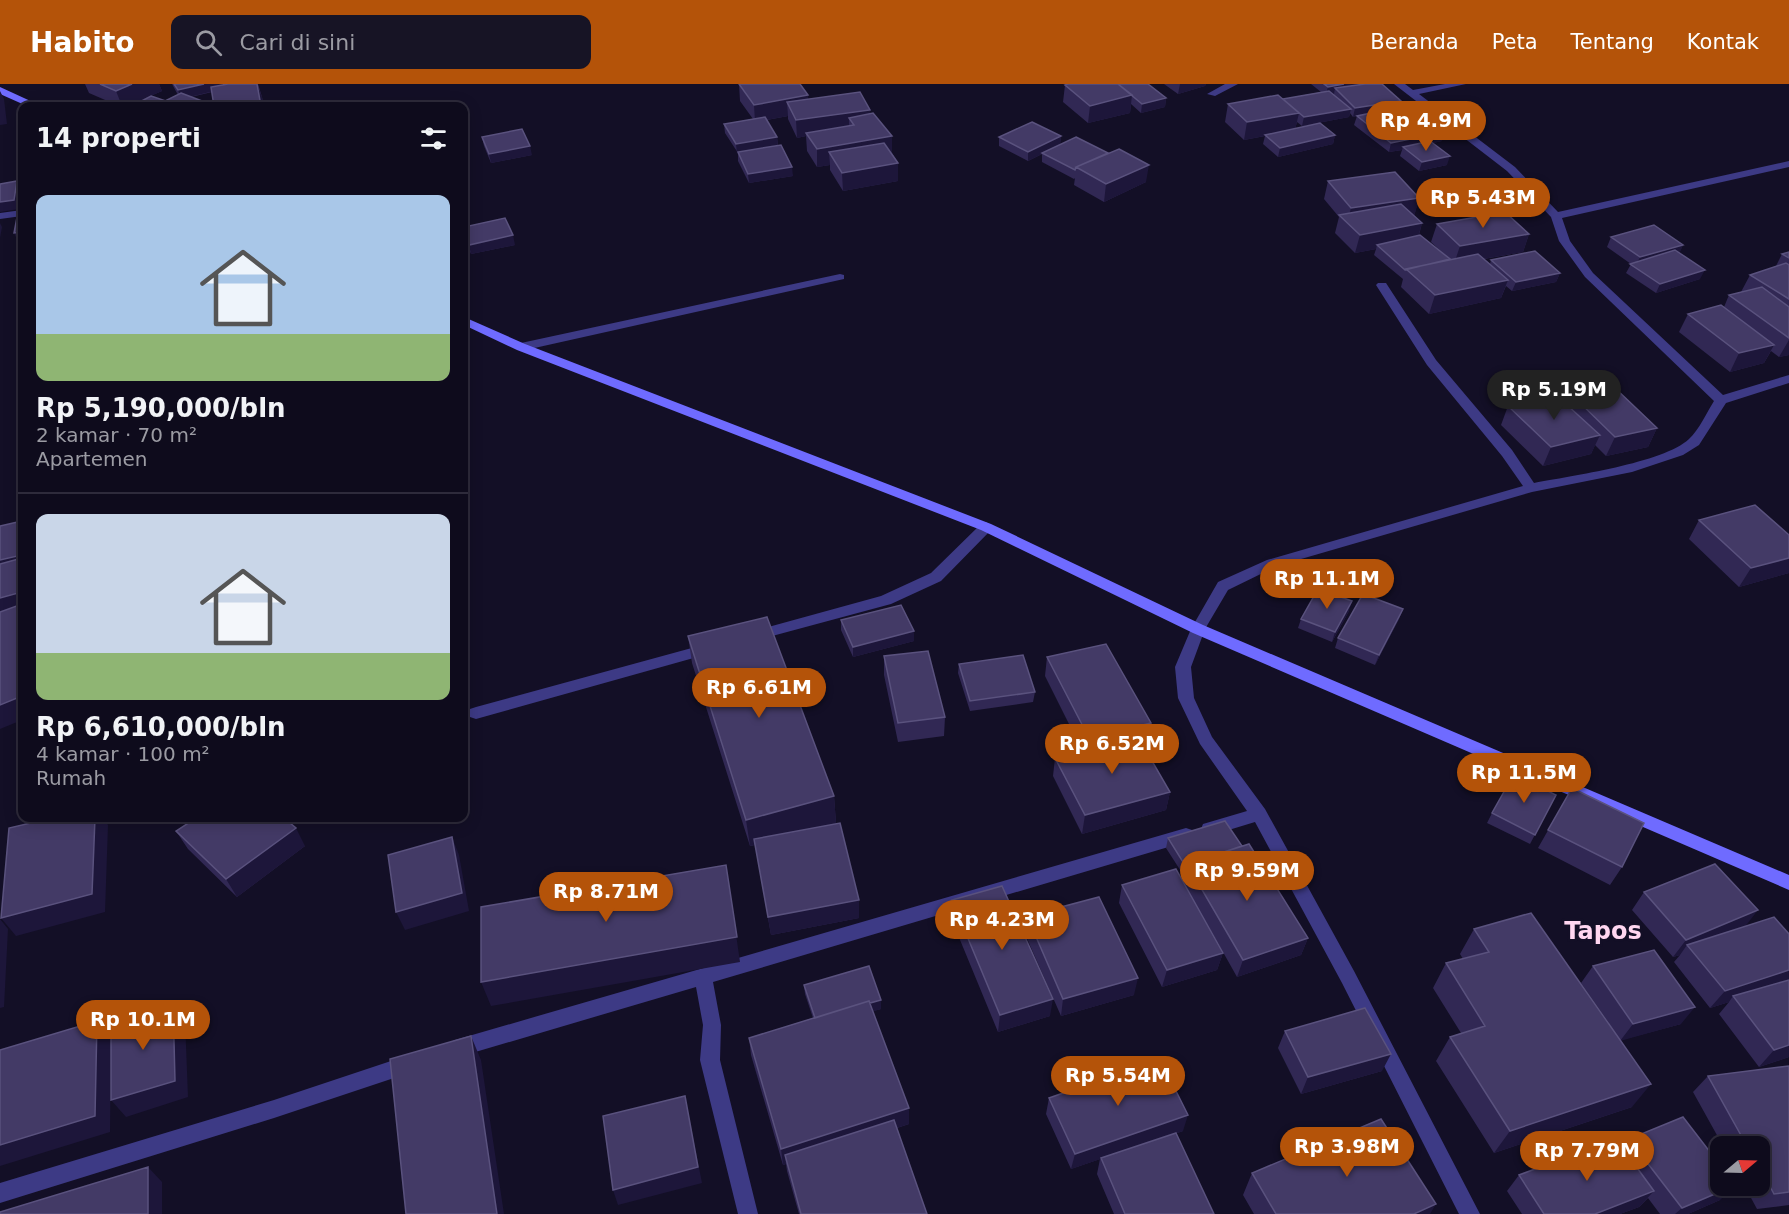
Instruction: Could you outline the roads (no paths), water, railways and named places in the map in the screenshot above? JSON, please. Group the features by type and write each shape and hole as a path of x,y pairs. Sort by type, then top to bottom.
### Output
{"street":[{"path":"1212,94 1233,84"},
{"path":"1399,84 1511,168 1556,216 1565,241 1589,275 1722,400"},
{"path":"1411,93 1461,84"},
{"path":"0,90 26,102"},
{"path":"1556,216 1789,164"},
{"path":"0,216 18,214"},
{"path":"521,347 840,277"},
{"path":"1382,285 1431,362 1507,453 1531,488"},
{"path":"468,323 521,347 986,527 1198,629 1789,883"},
{"path":"1470,1214 1348,977 1259,814 1206,740 1186,698 1183,667 1198,629 1223,586 1272,563 1531,488 1632,468 1678,452 1694,442 1722,400 1789,379"},
{"path":"476,713 886,600 936,577 986,527"},
{"path":"0,1193 274,1109 494,1036 1259,814"},
{"path":"703,977 712,1025 710,1060 748,1214"}],"district":[{"name":"Tapos","path":"1603,931"}]}
